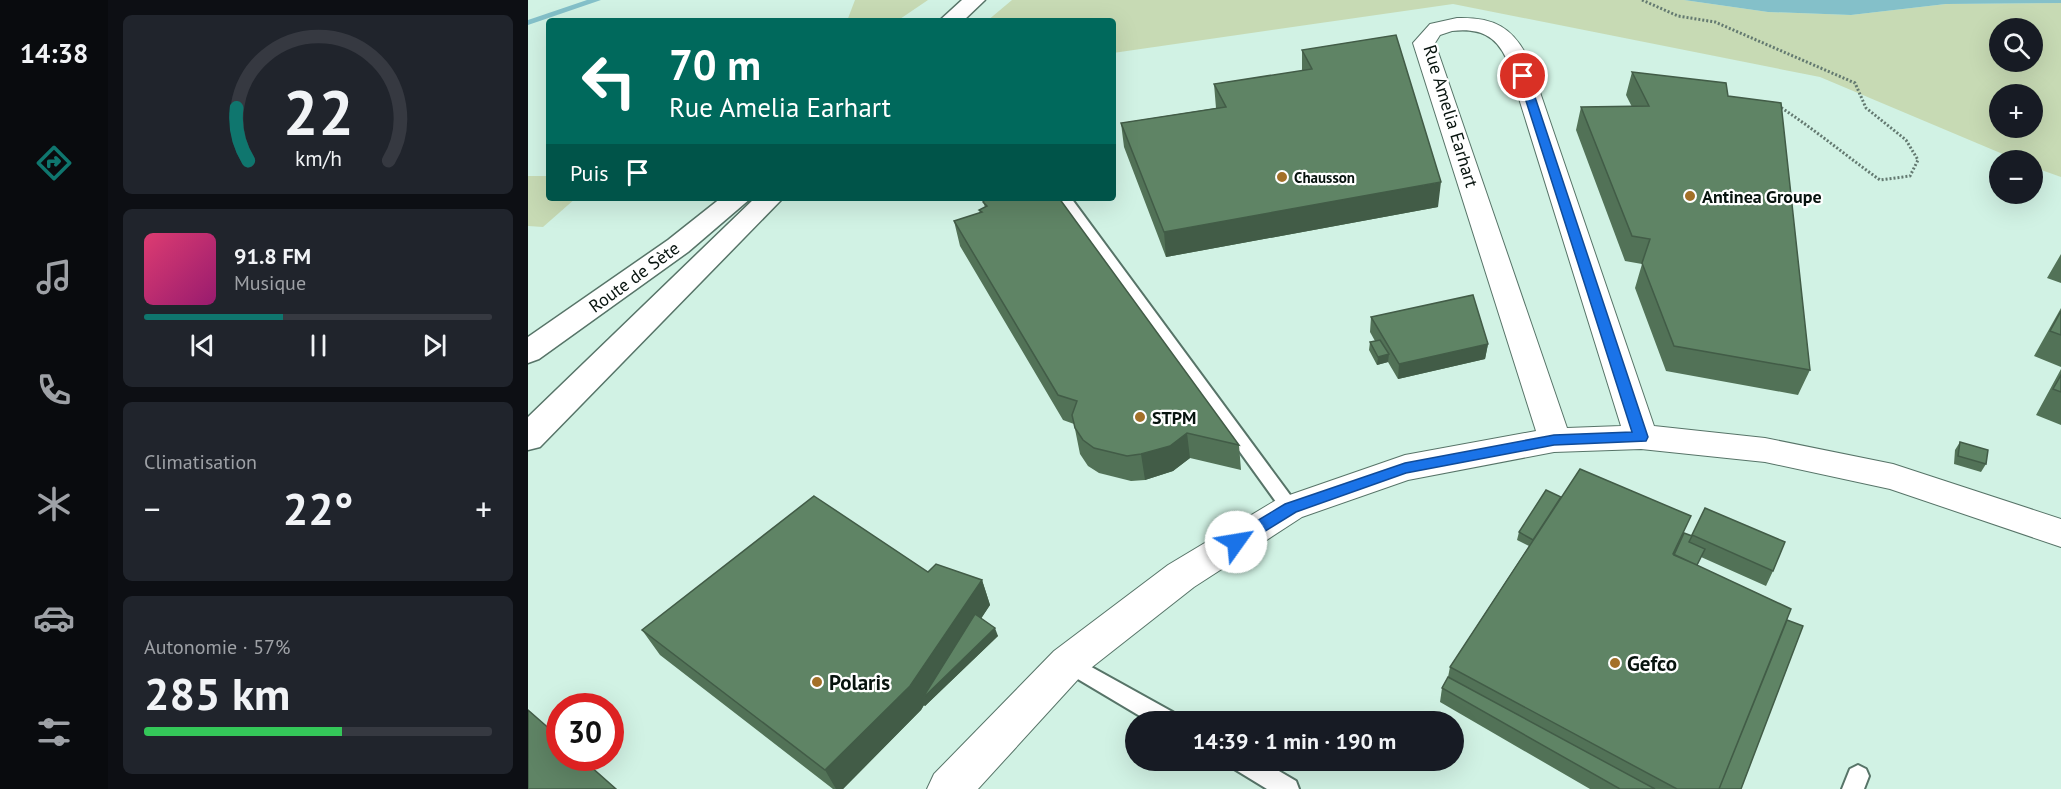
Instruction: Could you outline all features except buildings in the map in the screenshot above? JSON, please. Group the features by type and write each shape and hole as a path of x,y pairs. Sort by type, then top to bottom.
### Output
{"main road":[{"path":"954,18 975,0"},
{"name":"Route de Sète","path":"528,352 678,246 734,201"},
{"path":"528,438 767,201"}],"street":[{"name":"Rue Amelia Earhart","path":"1554,440 1548,414 1424,43 1428,34 1435,29 1456,24 1474,25 1497,30 1508,41 1536,111 1641,437"},
{"path":"949,789 1068,663 1181,576 1290,508 1405,468 1554,440 1641,437 1765,450 1893,477 2061,533"}],"lane":[{"path":"1066,201 1290,508"},
{"path":"1068,663 1151,711"},
{"path":"1258,771 1288,789"}],"path":[{"path":"1642,0 1678,16 1715,22 1855,82 1866,108 1906,140 1918,160 1910,176 1880,180 1830,145 1810,126 1780,106 1769,104"}],"green space":[{"path":"855,0 928,0 901,18 848,18"},
{"path":"1012,0 1684,0 1768,12 1851,15 1946,4 2061,3 2061,177 2043,171 2043,150 1993,150 1820,77 1453,4 1116,53 1116,18 991,18"},
{"path":"528,176 546,176 546,201 573,201 543,227 528,226"}],"water":[{"path":"587,0 601,0 528,25 528,20"},
{"path":"1684,0 2061,0 2061,3 1946,4 1851,15 1768,12"}],"place":[{"name":"Chausson","path":"1282,177"},
{"name":"Antinea Groupe","path":"1690,196"},
{"name":"STPM","path":"1140,417"},
{"name":"Gefco","path":"1615,663"},
{"name":"Polaris","path":"817,682"}],"route":[{"path":"1236,542 1290,508 1405,468 1554,440 1641,437 1523,76"}]}
